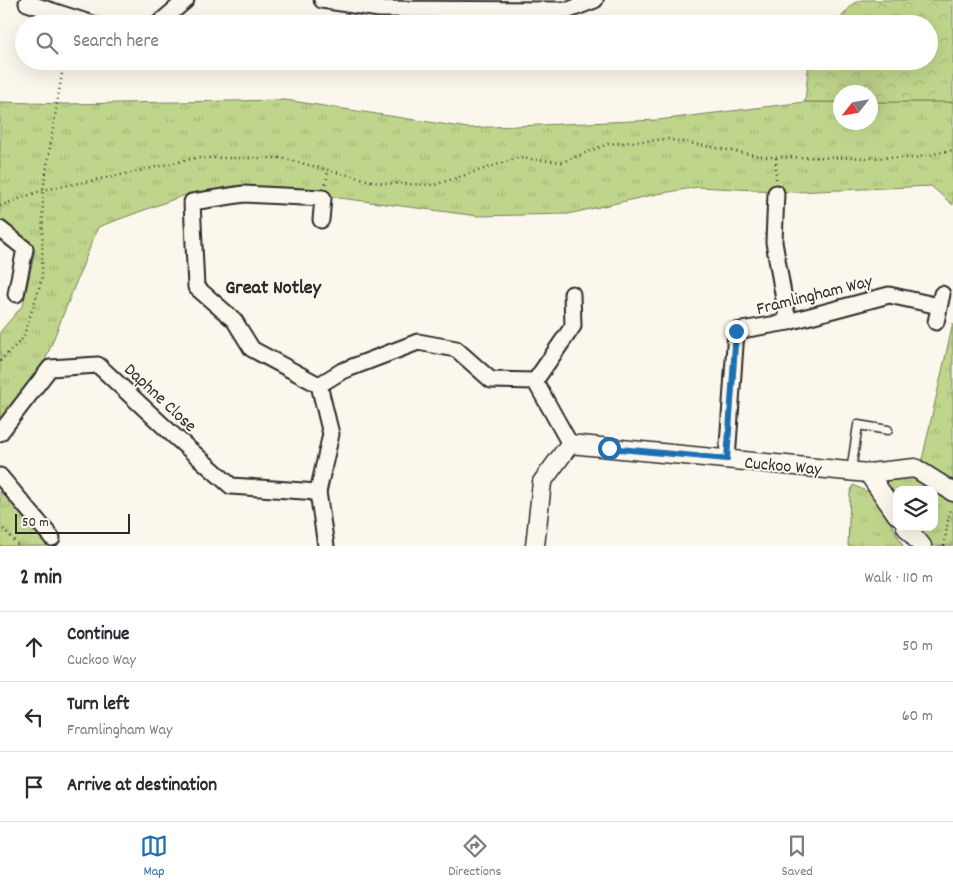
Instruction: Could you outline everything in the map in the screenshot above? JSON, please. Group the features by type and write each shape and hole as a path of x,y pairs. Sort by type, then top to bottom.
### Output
{"street":[{"path":"168,15 186,0"},
{"path":"322,0 379,10 569,10 595,0"},
{"path":"27,3 65,15"},
{"path":"776,193 774,242 788,322"},
{"path":"321,220 324,198 244,194 192,202 196,287 234,320 252,349 319,385 331,434 318,492 326,546"},
{"path":"0,228 25,249 16,294"},
{"path":"535,381 573,326 572,294"},
{"name":"Framlingham Way","path":"727,459 736,331 788,322 889,295 941,300 936,322"},
{"path":"319,385 342,371 418,342 456,349 491,380 535,381"},
{"name":"Daphne Close","path":"0,433 50,368 98,365 231,486 318,492"},
{"path":"535,381 570,444 542,482 535,546"},
{"name":"Cuckoo Way","path":"570,444 859,472 915,468 952,497"},
{"path":"859,472 893,510"},
{"path":"0,476 52,538"},
{"path":"909,531 922,546"}],"lane":[{"path":"859,472 858,425 888,430"}],"path":[{"path":"43,190 63,70"},
{"path":"0,206 43,190 195,158 282,158 379,183 434,185 518,158 562,162 608,144 667,139 766,157 914,158 953,150"},
{"path":"776,157 776,193"},
{"path":"944,546 952,497"},
{"path":"0,524 19,546"}],"green space":[{"path":"862,0 953,0 953,102 878,102 878,85 833,85 833,102 805,102 808,70 938,70 938,15 843,15 854,3"},
{"path":"285,100 468,128 658,120 805,102 833,102 833,130 878,130 878,102 953,102 953,205 931,186 795,192 698,187 568,214 478,216 240,185 188,194 98,227 44,363 0,424 0,332 23,305 35,251 0,221 0,102 65,104"},
{"path":"953,323 953,546 930,546 913,531 938,531 938,486 893,486 893,504 873,476 919,473"},
{"path":"853,485 870,493 891,523 893,531 895,531 903,546 848,546 850,494"},
{"path":"0,488 49,545 49,546 0,546"}],"district":[{"name":"Great Notley","path":"273,286"}],"route":[{"path":"609,448 727,459 736,331"}]}
